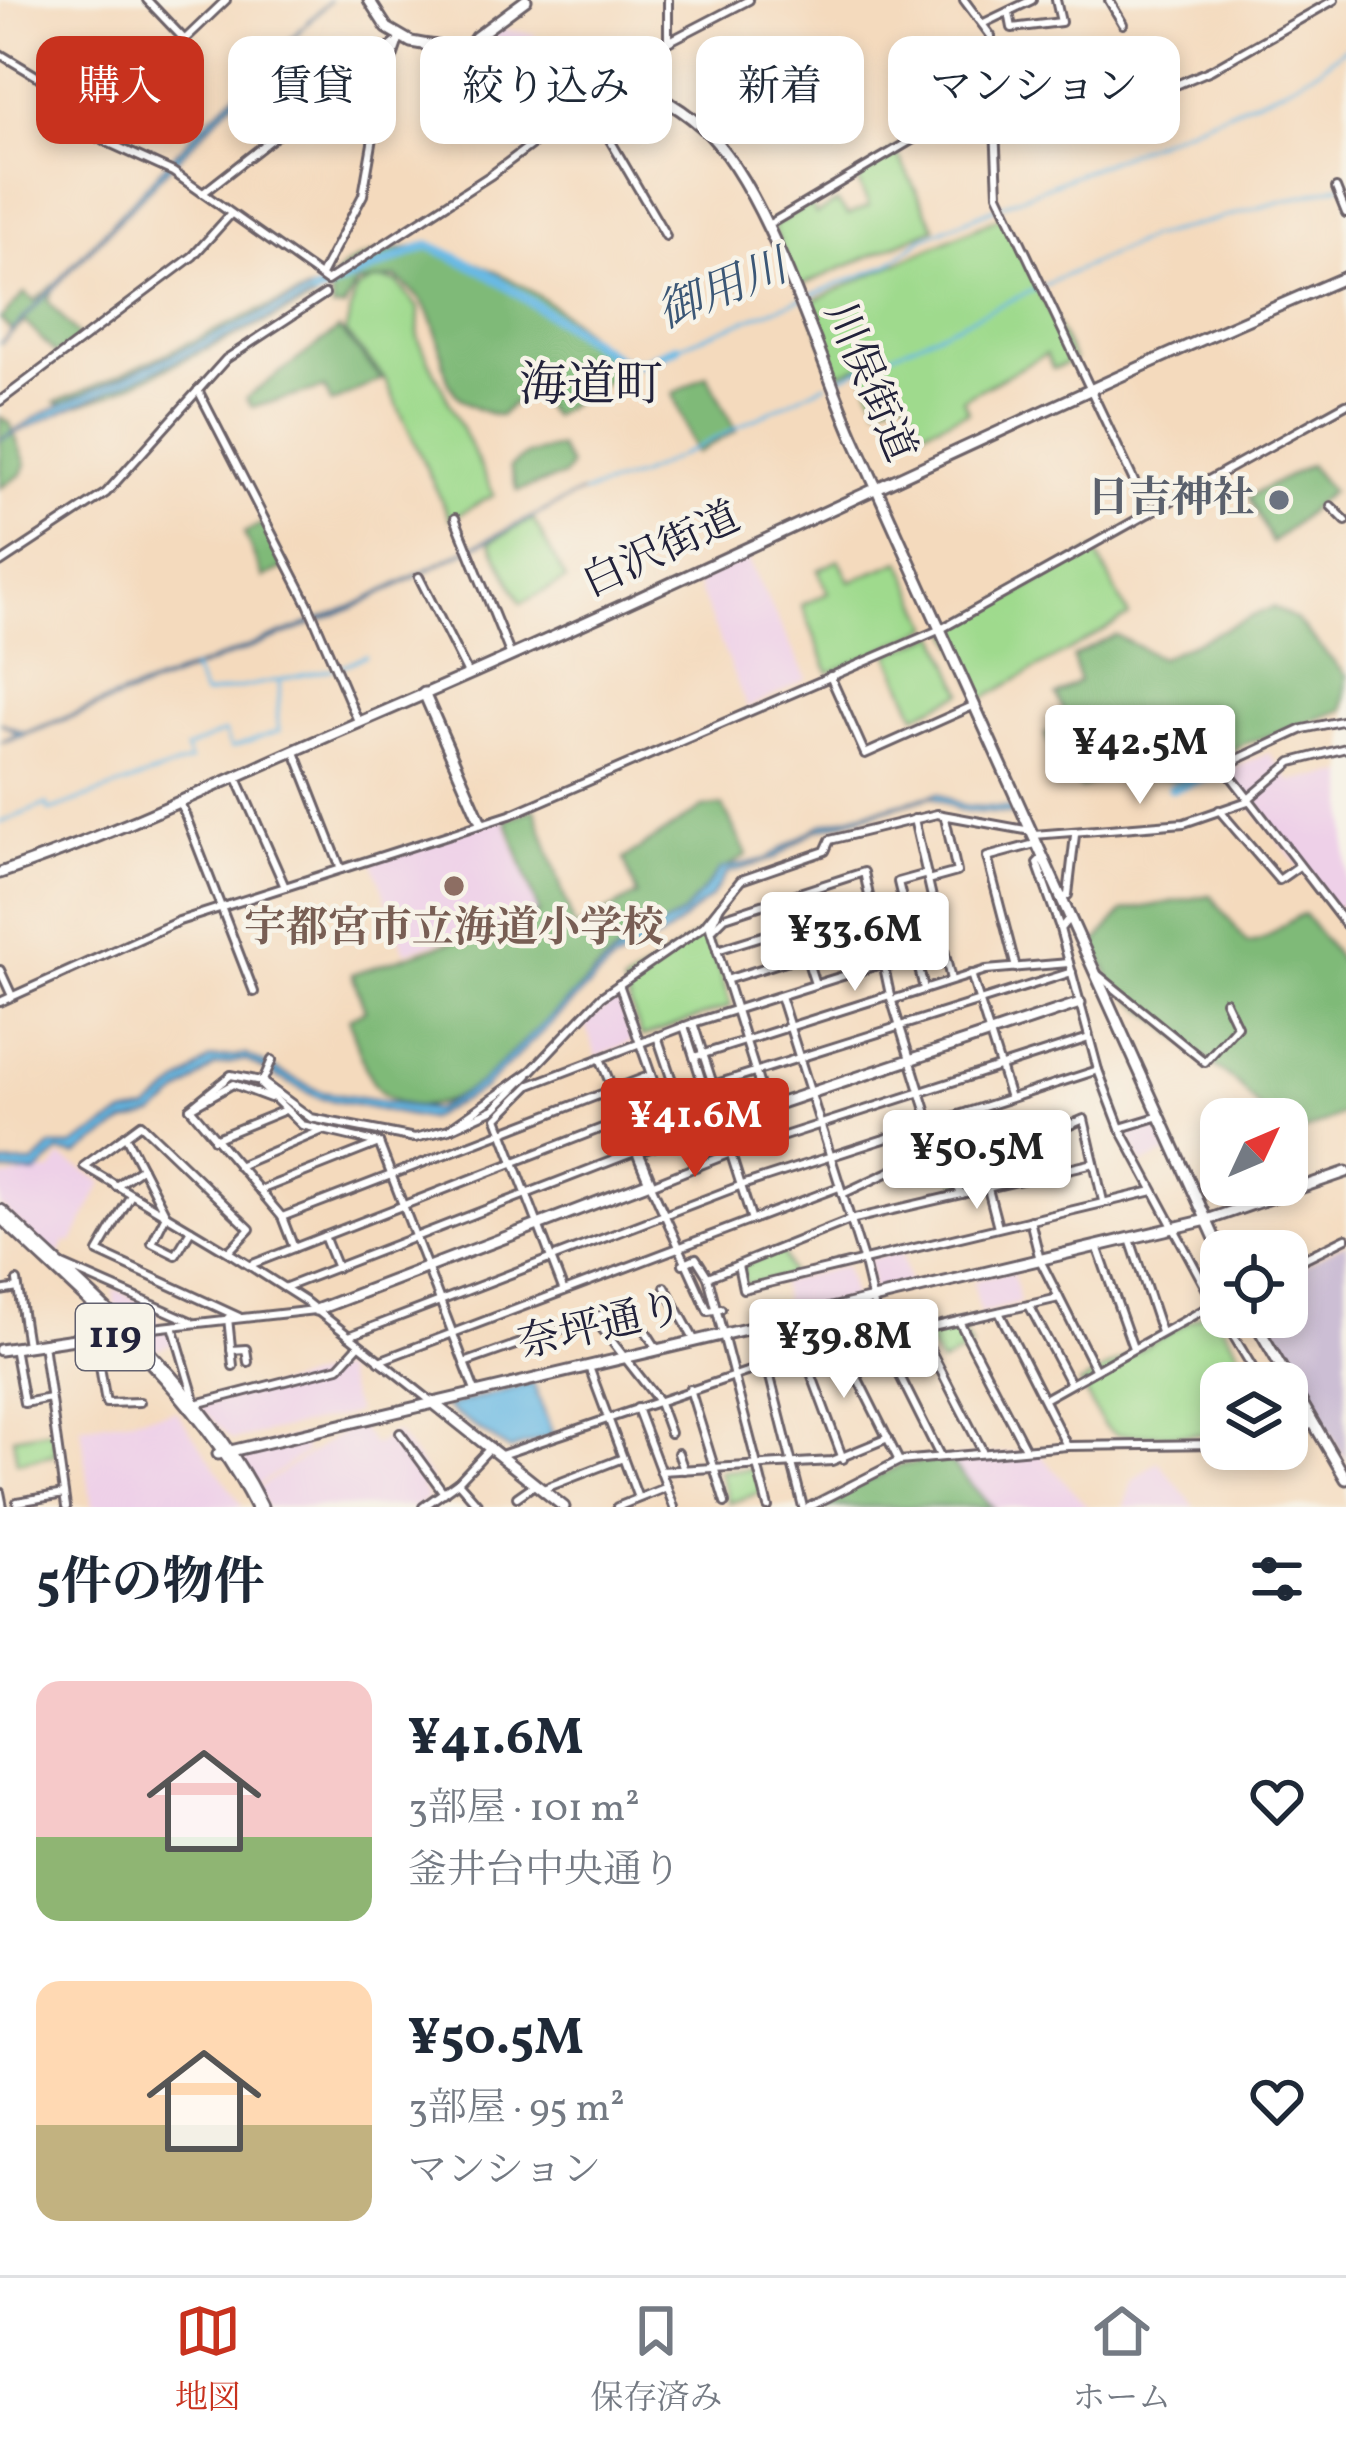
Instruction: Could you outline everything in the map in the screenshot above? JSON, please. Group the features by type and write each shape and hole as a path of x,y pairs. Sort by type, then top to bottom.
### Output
{"highway":[{"name":"119","path":"2,1221 50,1262 110,1334 194,1406 259,1507"},
{"name":"119","path":"2,1221 221,1451 249,1507"}],"main road":[{"path":"369,0 399,39"},
{"path":"477,36 526,0"},
{"name":"川俣街道","path":"399,39 420,43"},
{"name":"川俣街道","path":"672,106 705,129 766,226 878,490 1211,1230"},
{"name":"白沢街道","path":"0,873 182,803 878,490 1089,387 1346,277"},
{"path":"424,693 481,824"},
{"path":"316,1310 650,1184 637,1151 809,1090 1080,1004"},
{"name":"奈坪通り","path":"221,1451 1207,1220 1346,1172"},
{"path":"0,1349 110,1334"},
{"path":"1264,1338 1346,1479"},
{"path":"432,1402 540,1486 556,1505"}],"street":[{"path":"146,0 180,36"},
{"path":"188,36 226,0"},
{"path":"668,0 668,36"},
{"path":"672,40 749,0"},
{"path":"964,0 991,36"},
{"path":"984,23 1032,0"},
{"path":"1009,12 1012,28 1061,22 1056,0"},
{"path":"1109,0 1123,24"},
{"path":"1180,83 1334,0"},
{"path":"203,193 399,39"},
{"path":"321,275 363,195 377,110 399,39"},
{"path":"0,54 36,76"},
{"path":"111,144 173,172 327,281 534,144"},
{"path":"612,144 666,236"},
{"path":"766,226 897,144"},
{"path":"994,144 998,194 1149,513"},
{"path":"1336,188 1346,213"},
{"path":"0,401 193,256 230,215"},
{"path":"0,563 106,493 246,344 325,294"},
{"path":"198,390 308,604 358,722"},
{"path":"0,1002 221,907 481,824 941,628 1346,404"},
{"path":"1331,506 1346,521"},
{"path":"455,518 511,656"},
{"path":"419,578 468,674"},
{"path":"830,676 865,754 975,705"},
{"path":"1346,720 1304,729 1226,761 1224,770 1346,926"},
{"path":"496,1113 531,1071 619,984 695,934 740,880 825,851 830,840 914,818 944,818 1034,836 1184,823 1248,800 1292,762 1346,748"},
{"path":"295,752 341,869"},
{"path":"237,778 285,887"},
{"path":"182,803 254,992"},
{"path":"1219,810 1279,880 1299,866"},
{"path":"914,818 950,980"},
{"path":"924,989 898,882 956,872 944,818"},
{"path":"1062,899 1069,895 1075,835"},
{"path":"1016,968 987,857 1034,836"},
{"path":"1043,857 1037,863 1098,1070 1120,1128 1200,1273"},
{"path":"711,932 725,917 864,872 891,998 930,1123"},
{"path":"787,897 814,984"},
{"path":"717,950 871,902"},
{"path":"719,906 711,932 766,1105"},
{"path":"1060,929 1070,917"},
{"path":"726,980 877,932"},
{"path":"190,1108 231,1076 261,1081 311,1118 415,1138 496,1113 530,1085 639,1042 884,963"},
{"path":"699,1056 970,974 1069,963"},
{"path":"0,970 12,996"},
{"path":"1094,971 1205,1062 1237,1026 1226,1001"},
{"path":"713,1085 1072,972"},
{"path":"970,974 1010,1098"},
{"path":"619,984 673,1137"},
{"path":"780,995 862,1259 882,1340 940,1456"},
{"path":"693,1023 699,1056 752,1217"},
{"path":"684,1026 713,1085 719,1120"},
{"path":"657,1036 688,1132"},
{"path":"721,1309 708,1311 650,1184 731,1153 1089,1038"},
{"path":"286,1287 637,1151 600,1058"},
{"path":"261,1081 272,1060"},
{"path":"349,1336 742,1184 1098,1070"},
{"path":"449,1129 531,1071"},
{"path":"282,1216 651,1075"},
{"path":"261,1081 302,1125 379,1143"},
{"path":"190,1108 238,1083 283,1107"},
{"path":"250,1265 662,1105"},
{"path":"214,1139 283,1107"},
{"path":"190,1108 282,1216 294,1248"},
{"path":"968,1112 998,1227"},
{"path":"496,1113 563,1289"},
{"path":"1120,1128 1160,1116"},
{"path":"982,1162 1084,1119 1103,1202"},
{"path":"228,1252 250,1229 141,1124 84,1166 286,1287 432,1402"},
{"path":"238,1166 324,1129"},
{"path":"126,1137 166,1216"},
{"path":"379,1143 475,1391"},
{"path":"260,1190 379,1143"},
{"path":"379,1361 932,1152 962,1194"},
{"path":"708,1277 850,1220 1094,1163"},
{"path":"116,1186 142,1168"},
{"path":"738,1264 743,1289 1153,1191"},
{"path":"131,1195 98,1252 239,1317"},
{"path":"166,1216 152,1243 176,1255 191,1230"},
{"path":"1030,1220 1040,1260 1095,1369"},
{"path":"324,1236 337,1268"},
{"path":"1308,1257 1346,1238"},
{"path":"1130,1239 1161,1332"},
{"path":"1097,1246 1133,1348"},
{"path":"683,1264 696,1258 721,1309 768,1507"},
{"path":"50,1262 194,1323"},
{"path":"0,1291 17,1284 27,1346"},
{"path":"665,1288 695,1340"},
{"path":"501,1455 736,1374 1059,1298"},
{"path":"464,1363 629,1305 657,1349"},
{"path":"1029,1305 1070,1383"},
{"path":"140,1402 106,1403 110,1334 316,1310"},
{"path":"1044,1399 1200,1310"},
{"path":"999,1312 1067,1446"},
{"path":"228,1318 233,1366"},
{"path":"593,1318 658,1400 670,1432"},
{"path":"959,1322 1025,1448"},
{"path":"173,1326 194,1406 339,1367 359,1345"},
{"path":"920,1330 982,1451"},
{"path":"43,1343 66,1507"},
{"path":"14,1347 24,1403 50,1398"},
{"path":"231,1350 246,1348 248,1362"},
{"path":"843,1349 899,1461"},
{"path":"805,1357 843,1459"},
{"path":"588,1365 638,1498"},
{"path":"767,1366 806,1507 899,1461 1025,1448 1200,1444"},
{"path":"690,1389 726,1505 715,1507"},
{"path":"637,1408 674,1507"},
{"path":"1308,1426 1314,1423"},
{"path":"400,1433 444,1493"},
{"path":"661,1471 843,1459 888,1438"},
{"path":"423,1507 458,1482 490,1448"},
{"path":"678,1453 684,1470"},
{"path":"517,1497 623,1458"},
{"path":"458,1482 481,1507"},
{"path":"617,1507 667,1487"},
{"path":"0,1492 3,1507"},
{"path":"16,1502 64,1494"},
{"path":"435,1499 440,1507"}],"shaded area":[{"path":"492,28 535,34 535,36 482,36"},
{"path":"747,558 807,679 747,708 696,582"},
{"path":"1269,753 1290,781 1346,773 1346,903 1333,910 1225,772"},
{"name":"宇都宮市立海道小学校","path":"503,818 537,912 405,952 372,860"},
{"path":"617,998 632,1041 597,1057 585,1024"},
{"path":"1155,1120 1169,1153 1142,1164 1124,1129"},
{"path":"61,1157 103,1182 72,1243 65,1241 57,1260 0,1205 0,1178 51,1171"},
{"path":"1346,1243 1346,1462 1308,1395 1308,1362 1289,1362 1276,1338 1308,1338 1308,1263"},
{"path":"901,1251 909,1284 872,1290 868,1259"},
{"path":"845,1266 853,1298 787,1314 780,1283"},
{"path":"1012,1270 1020,1303 980,1313 973,1281"},
{"path":"113,1288 155,1308 159,1329 172,1328 176,1343 149,1352 117,1320"},
{"path":"341,1369 356,1413 232,1440 199,1406"},
{"path":"176,1411 243,1507 139,1507 137,1503 92,1507 81,1426"},
{"path":"357,1423 374,1446 396,1431 431,1479 421,1486 429,1498 416,1507 266,1507 258,1488"},
{"path":"301,1435 306,1453 255,1487 239,1460 242,1451"},
{"path":"1037,1451 1088,1507 992,1507 948,1459"},
{"path":"1158,1461 1195,1507 1124,1507 1133,1480"}],"green space":[{"path":"895,149 935,228 798,287 773,226 810,204 816,214 837,202 848,215 869,206 856,177"},
{"path":"1002,216 1074,360 1053,369 1046,354 963,399 968,412 923,430 904,395 878,406 860,366 837,374 808,303"},
{"path":"408,248 464,258 523,287 599,346 616,367 613,377 552,416 534,396 512,404 500,416 462,400 447,377 429,313 396,277 356,284 344,308 333,308 334,279 342,269 365,257"},
{"path":"377,279 397,282 419,309 418,338 494,495 450,519 384,377 345,333 356,290"},
{"path":"54,285 48,301 80,338 56,354 25,322 13,332 0,319 25,293 34,301"},
{"path":"312,290 315,299 109,395 69,408 56,402 247,316"},
{"path":"339,329 382,379 331,403 325,388 252,407 246,398"},
{"path":"707,375 736,431 696,453 673,394"},
{"path":"0,417 10,423 26,464 22,474 0,488"},
{"path":"559,447 570,466 564,476 517,491 510,467 526,455"},
{"path":"1309,465 1331,491 1272,543 1249,497"},
{"path":"533,519 566,580 521,603 490,542"},
{"path":"263,523 285,568 263,578 244,533"},
{"path":"1095,550 1129,616 981,700 950,631"},
{"path":"839,560 850,581 901,561 931,627 829,673 802,605 828,593 818,570"},
{"path":"1273,607 1297,621 1346,676 1343,710 1241,745 1187,779 1104,778 1081,788 1063,775 1045,734 1068,721 1056,695 1079,681 1073,657 1115,635 1160,658"},
{"path":"938,634 963,693 916,715 889,654"},
{"path":"723,806 747,855 721,874 689,914 618,952 482,1082 451,1099 420,1106 389,1098 374,1084 349,1018 365,1010 352,974 539,913 506,819 535,809 575,929 637,895 624,859 703,807"},
{"path":"1211,895 1247,943 1263,939 1304,914 1346,968 1346,1112 1308,1130 1308,1098 1250,1098 1113,984 1094,945 1123,911"},
{"path":"706,929 731,1006 642,1037 623,985"},
{"path":"975,1145 985,1183 962,1191 946,1167"},
{"path":"781,1249 791,1275 745,1285 741,1266"},
{"path":"1200,1315 1200,1338 1230,1338 1241,1362 1200,1362 1200,1434 1117,1435 1104,1426 1080,1384"},
{"path":"958,1323 971,1348 940,1364 923,1332"},
{"path":"52,1430 56,1454 17,1462 13,1437"},
{"path":"947,1459 992,1507 816,1507 900,1465"},
{"path":"757,1469 763,1492 729,1503 720,1471"}],"water":[{"path":"228,100 204,131 204,124"},
{"path":"185,144 192,144 0,344"},
{"path":"323,286 323,293 0,440 40,415"},
{"path":"582,492 354,608 22,736 0,742 18,733 0,722 25,733 353,606"},
{"path":"938,793 963,806 1011,808 1014,814 961,811 932,796 816,830 774,859 727,873 711,897 665,935 613,963 484,1088 428,1119 319,1098 245,1060 214,1066 154,1115 125,1123 76,1155 59,1152 36,1174 0,1171 0,1164 34,1163 52,1146 72,1146 125,1114 148,1110 210,1059 246,1055 322,1092 435,1110 480,1083 621,950 684,913 721,869 766,859 822,824"},
{"path":"533,1383 553,1435 510,1450 445,1407"}],"waterway":[{"name":"御用川","path":"677,347 888,265 923,238 1278,91 1319,69 1346,47"},
{"path":"835,380 1148,238 1346,184"},
{"name":"御用川","path":"314,294 428,245 484,271 620,361 642,363 677,347"},
{"path":"583,493 640,475 826,384"},
{"path":"337,668 366,656"},
{"path":"192,669 204,695 333,669"},
{"path":"0,823 47,804 49,811 190,761 186,749 224,732 231,748 279,731 279,681"},
{"path":"1172,788 1222,772"}],"place":[{"name":"日吉神社","path":"1279,500"},
{"name":"宇都宮市立海道小学校","path":"454,886"}],"district":[{"name":"海道町","path":"591,387"}]}
